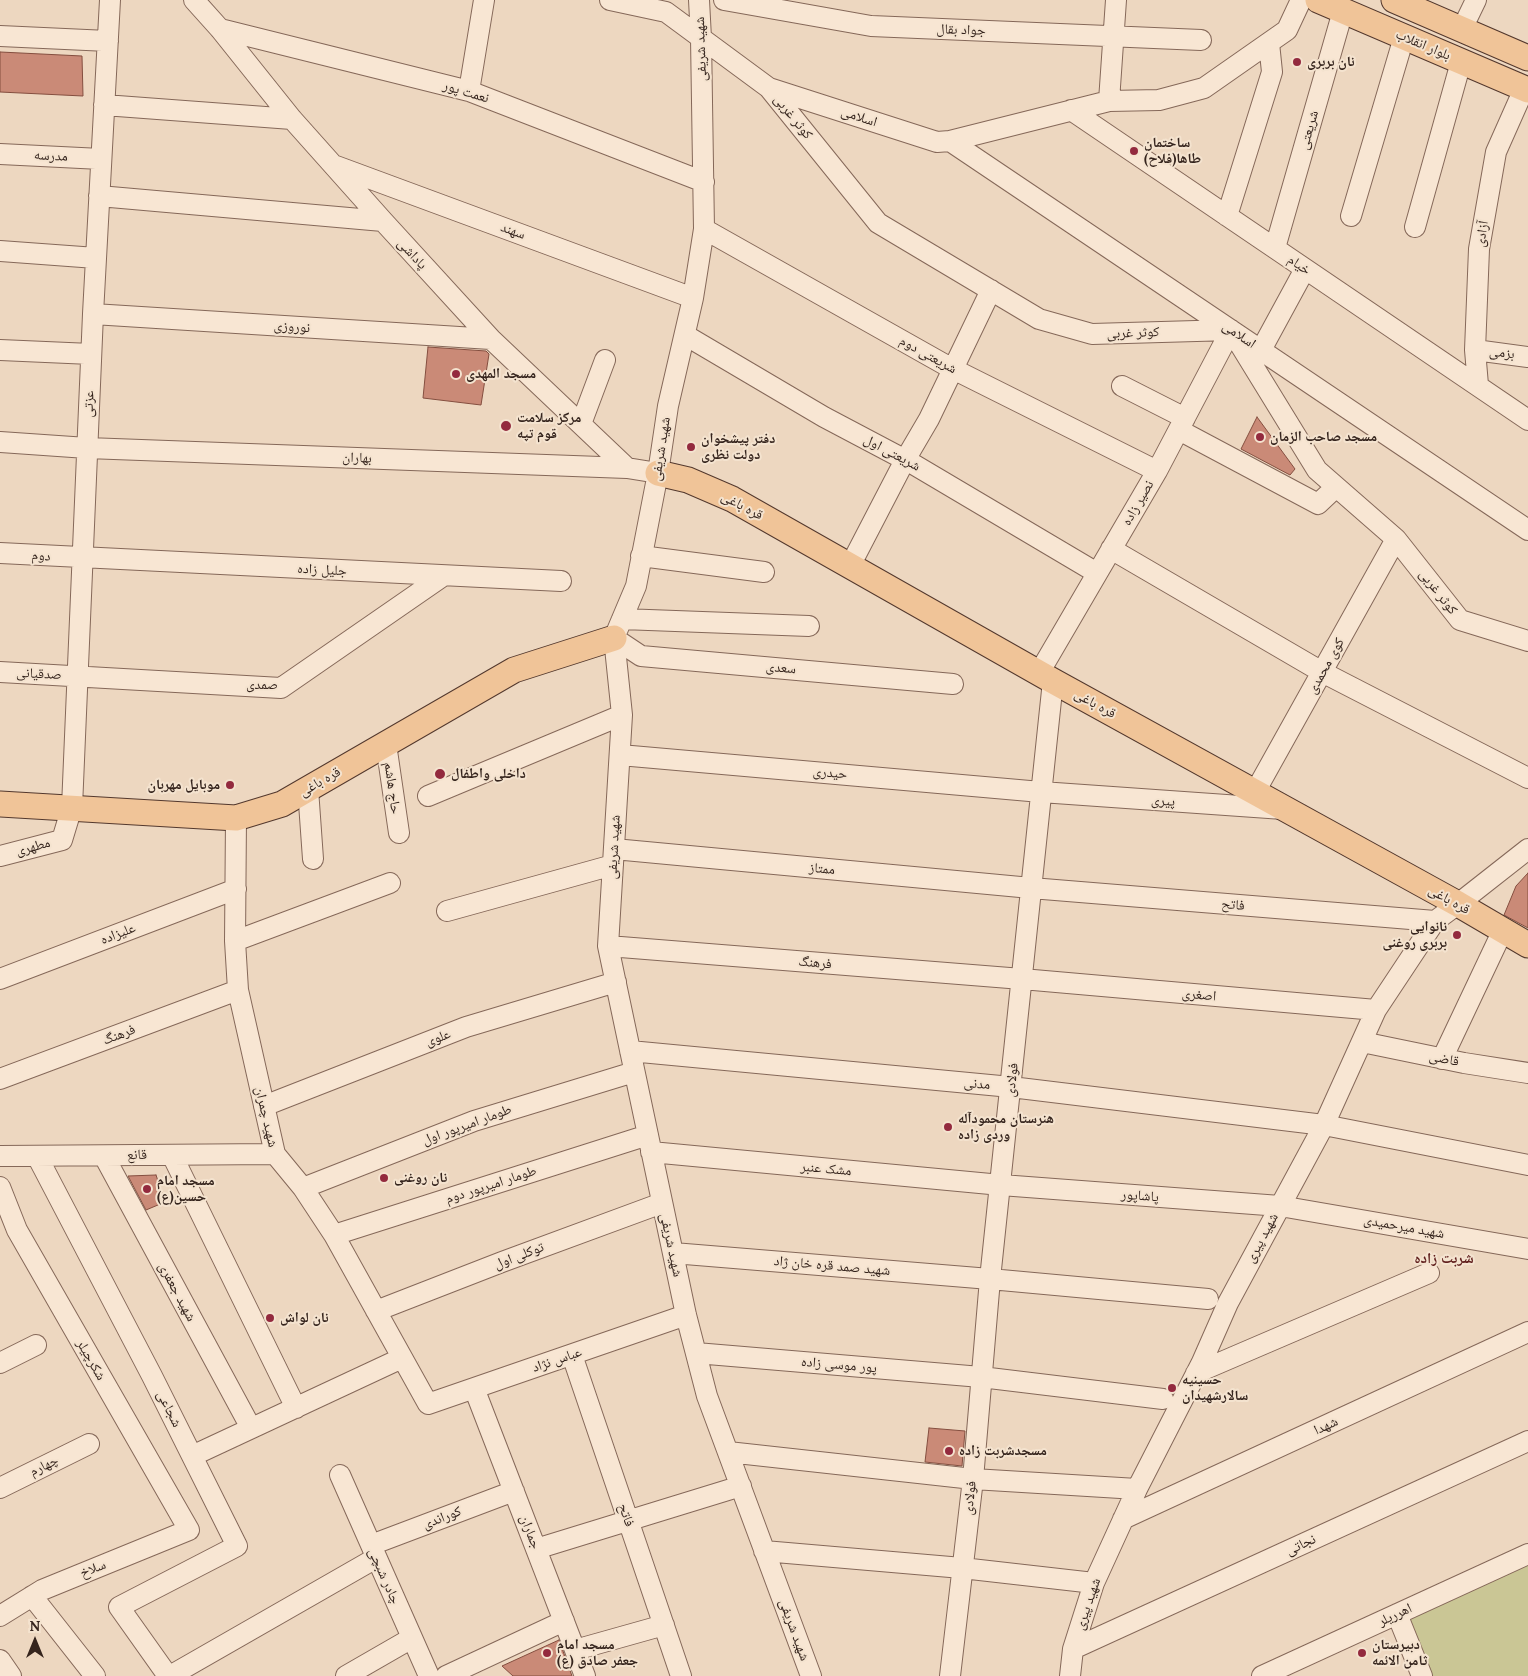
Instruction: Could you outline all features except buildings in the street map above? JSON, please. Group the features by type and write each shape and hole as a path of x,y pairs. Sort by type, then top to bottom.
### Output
{"main road":[{"name":"بلوار انقلاب","path":"1318,0 1526,89"},
{"path":"1394,0 1528,58"},
{"name":"قره باغی","path":"658,473 688,480 732,499 1046,677 1458,904 1528,945"},
{"name":"قره باغی","path":"0,804 236,818 282,804 514,670 618,628"}],"street":[{"name":"عزتی","path":"72,808 91,354 110,0"},
{"name":"پاداشی","path":"194,0 220,29 292,119 382,221 491,339 627,468"},
{"path":"469,91 484,0"},
{"name":"کوثر غربی","path":"610,0 666,12 769,88 878,223 1040,319 1092,334 1232,330 1317,470 1396,539 1460,620 1528,641"},
{"name":"شهید شریفى","path":"699,0 704,229 693,298 668,406 658,473 636,586 618,628 622,715 608,946 686,1315 707,1396 811,1676"},
{"name":"جواد بقال","path":"724,0 871,26 1201,40"},
{"path":"1109,101 1116,0"},
{"name":"اسلامی","path":"769,88 936,142 950,141 1109,101 1159,100 1204,88 1287,30 1300,0"},
{"path":"1462,29 1476,0"},
{"name":"شریعتی","path":"1275,248 1343,11"},
{"name":"نعمت پور","path":"220,29 469,91 704,182"},
{"path":"0,36 108,41"},
{"path":"1351,216 1404,37"},
{"path":"1227,216 1272,72 1269,42"},
{"path":"1415,227 1461,62"},
{"name":"آزادی","path":"1478,385 1475,350 1479,249 1496,152 1526,89"},
{"path":"104,104 292,119"},
{"name":"خیام","path":"1071,110 1528,420"},
{"name":"اسلامی","path":"950,141 1528,530"},
{"name":"مدرسه","path":"0,154 101,158"},
{"name":"سهند","path":"333,165 693,298"},
{"path":"99,196 382,221"},
{"name":"شریعتی دوم","path":"704,229 953,369 1157,471"},
{"path":"0,251 96,258"},
{"path":"1261,350 1305,269"},
{"path":"850,566 905,460 929,419 991,290"},
{"name":"نوروزی","path":"93,314 491,339"},
{"name":"نصیر زاده","path":"1046,677 1097,573 1157,471 1232,330"},
{"name":"شریعتی اول","path":"685,335 824,417 905,460 1097,573"},
{"path":"0,350 91,354"},
{"name":"بزمی","path":"1475,350 1528,356"},
{"path":"582,424 605,360"},
{"path":"1122,386 1182,424 1318,504 1336,487"},
{"name":"بهاران","path":"0,442 87,448 627,468"},
{"path":"627,468 658,473"},
{"name":"کوی محمدی","path":"1255,792 1396,539"},
{"path":"1111,549 1322,672 1528,778"},
{"name":"دوم","path":"0,553 82,558"},
{"path":"641,556 764,572"},
{"name":"جلیل زاده","path":"82,558 561,582"},
{"name":"صمدی","path":"78,676 281,688 443,576"},
{"path":"618,628 809,626"},
{"name":"سعدی","path":"618,628 641,656 953,684"},
{"name":"صدقیانی","path":"0,672 78,676"},
{"name":"فولادی","path":"950,1676 973,1479 990,1279 1041,792 1046,677"},
{"path":"428,796 622,715"},
{"name":"حاج هاشم","path":"386,744 399,833"},
{"name":"حیدری","path":"620,755 1041,792"},
{"path":"308,788 313,859"},
{"name":"پیری","path":"1041,792 1286,809"},
{"name":"مطهری","path":"0,856 62,840 72,808"},
{"name":"شهید چمران","path":"236,818 235,941 238,990 275,1154 303,1188 334,1235 428,1404"},
{"name":"شهید پیری","path":"1070,1676 1074,1649 1094,1583 1136,1488 1196,1373 1228,1303 1324,1125 1376,1010 1435,921 1528,849"},
{"path":"447,911 614,857"},
{"name":"ممتاز","path":"614,857 1031,888"},
{"path":"235,941 390,883"},
{"name":"فاتح","path":"1031,888 1435,921"},
{"name":"علیزاده","path":"0,979 236,889"},
{"path":"1442,1059 1504,930"},
{"name":"فرهنگ","path":"608,946 1022,979"},
{"name":"اصغری","path":"1022,979 1376,1010"},
{"name":"علوی","path":"264,1106 466,1027 616,982"},
{"name":"فرهنگ","path":"0,1079 238,990"},
{"name":"قاضی","path":"1362,1042 1442,1059 1528,1073"},
{"name":"مدنی","path":"630,1051 1011,1087 1324,1125 1528,1165"},
{"name":"طومار امیرپور اول","path":"303,1188 474,1121 634,1072"},
{"name":"مشک عنبر","path":"649,1144 1001,1186"},
{"name":"طومار امیرپور دوم","path":"334,1235 649,1144"},
{"name":"قانع","path":"0,1156 275,1154"},
{"path":"172,1155 296,1408"},
{"name":"شجاعی","path":"37,1156 237,1546 118,1607 169,1676"},
{"name":"شهید جعفری","path":"104,1156 251,1428"},
{"name":"پاشاپور","path":"1001,1186 1280,1206"},
{"name":"شکرچیلر","path":"0,1187 8,1234 188,1530"},
{"name":"توکلی اول","path":"376,1311 662,1203"},
{"name":"شهید میرحمیدی","path":"1280,1206 1528,1249"},
{"name":"شهید صمد قره خان ژاد","path":"673,1253 1208,1299"},
{"path":"1196,1373 1429,1274"},
{"name":"عباس نژاد","path":"428,1404 686,1315"},
{"name":"شهدا","path":"1123,1519 1528,1332"},
{"path":"0,1363 36,1345"},
{"name":"پور موسی زاده","path":"696,1353 981,1377 1163,1398"},
{"name":"فاتح","path":"572,1355 681,1676"},
{"path":"192,1456 402,1358"},
{"name":"جماران","path":"474,1388 585,1676"},
{"name":"نجاتی","path":"1074,1649 1528,1441"},
{"name":"چهارم","path":"0,1488 89,1444"},
{"path":"728,1452 973,1479 1136,1488"},
{"name":"چادر شبچی","path":"340,1475 429,1676"},
{"path":"536,1549 741,1486"},
{"name":"کوراندی","path":"169,1676 373,1551 514,1491"},
{"name":"سلاخ","path":"0,1616 42,1590 188,1530"},
{"path":"764,1550 962,1568 1094,1583"},
{"name":"اهرریلر","path":"1262,1676 1528,1554"},
{"path":"32,1596 95,1676"},
{"path":"1397,1614 1422,1676"},
{"path":"446,1676 564,1621"},
{"path":"575,1650 664,1625"},
{"path":"346,1676 412,1638"},
{"path":"0,1660 11,1676"}],"shaded area":[{"path":"1528,1565 1528,1676 1427,1676 1402,1619"}],"place":[{"name":"نان بربری","path":"1297,62"},
{"name":"ساختمان طاها(فلاح)","path":"1134,151"},
{"name":"مسجد المهدی","path":"456,374"},
{"name":"مرکز سلامت قوم تپه","path":"506,426"},
{"name":"مسجد صاحب الزمان","path":"1260,437"},
{"name":"دفتر پیشخوان دولت نظری","path":"691,447"},
{"name":"داخلی واطفال","path":"440,774"},
{"name":"موبایل مهربان","path":"230,785"},
{"name":"نانوایی بربری روغنی","path":"1457,935"},
{"name":"هنرستان محمودآله وردی زاده","path":"948,1127"},
{"name":"نان روغنی","path":"384,1178"},
{"name":"مسجد امام حسین(ع)","path":"147,1189"},
{"name":"نان لواش","path":"270,1318"},
{"name":"حسینیه سالارشهیدان","path":"1172,1388"},
{"name":"مسجدشربت زاده","path":"949,1451"},
{"name":"مسجد امام جعفر صادق (ع)","path":"547,1653"},
{"name":"دبیرستان ثامن الائمه","path":"1362,1653"}],"district":[{"name":"شربت زاده","path":"1444,1259"}]}
